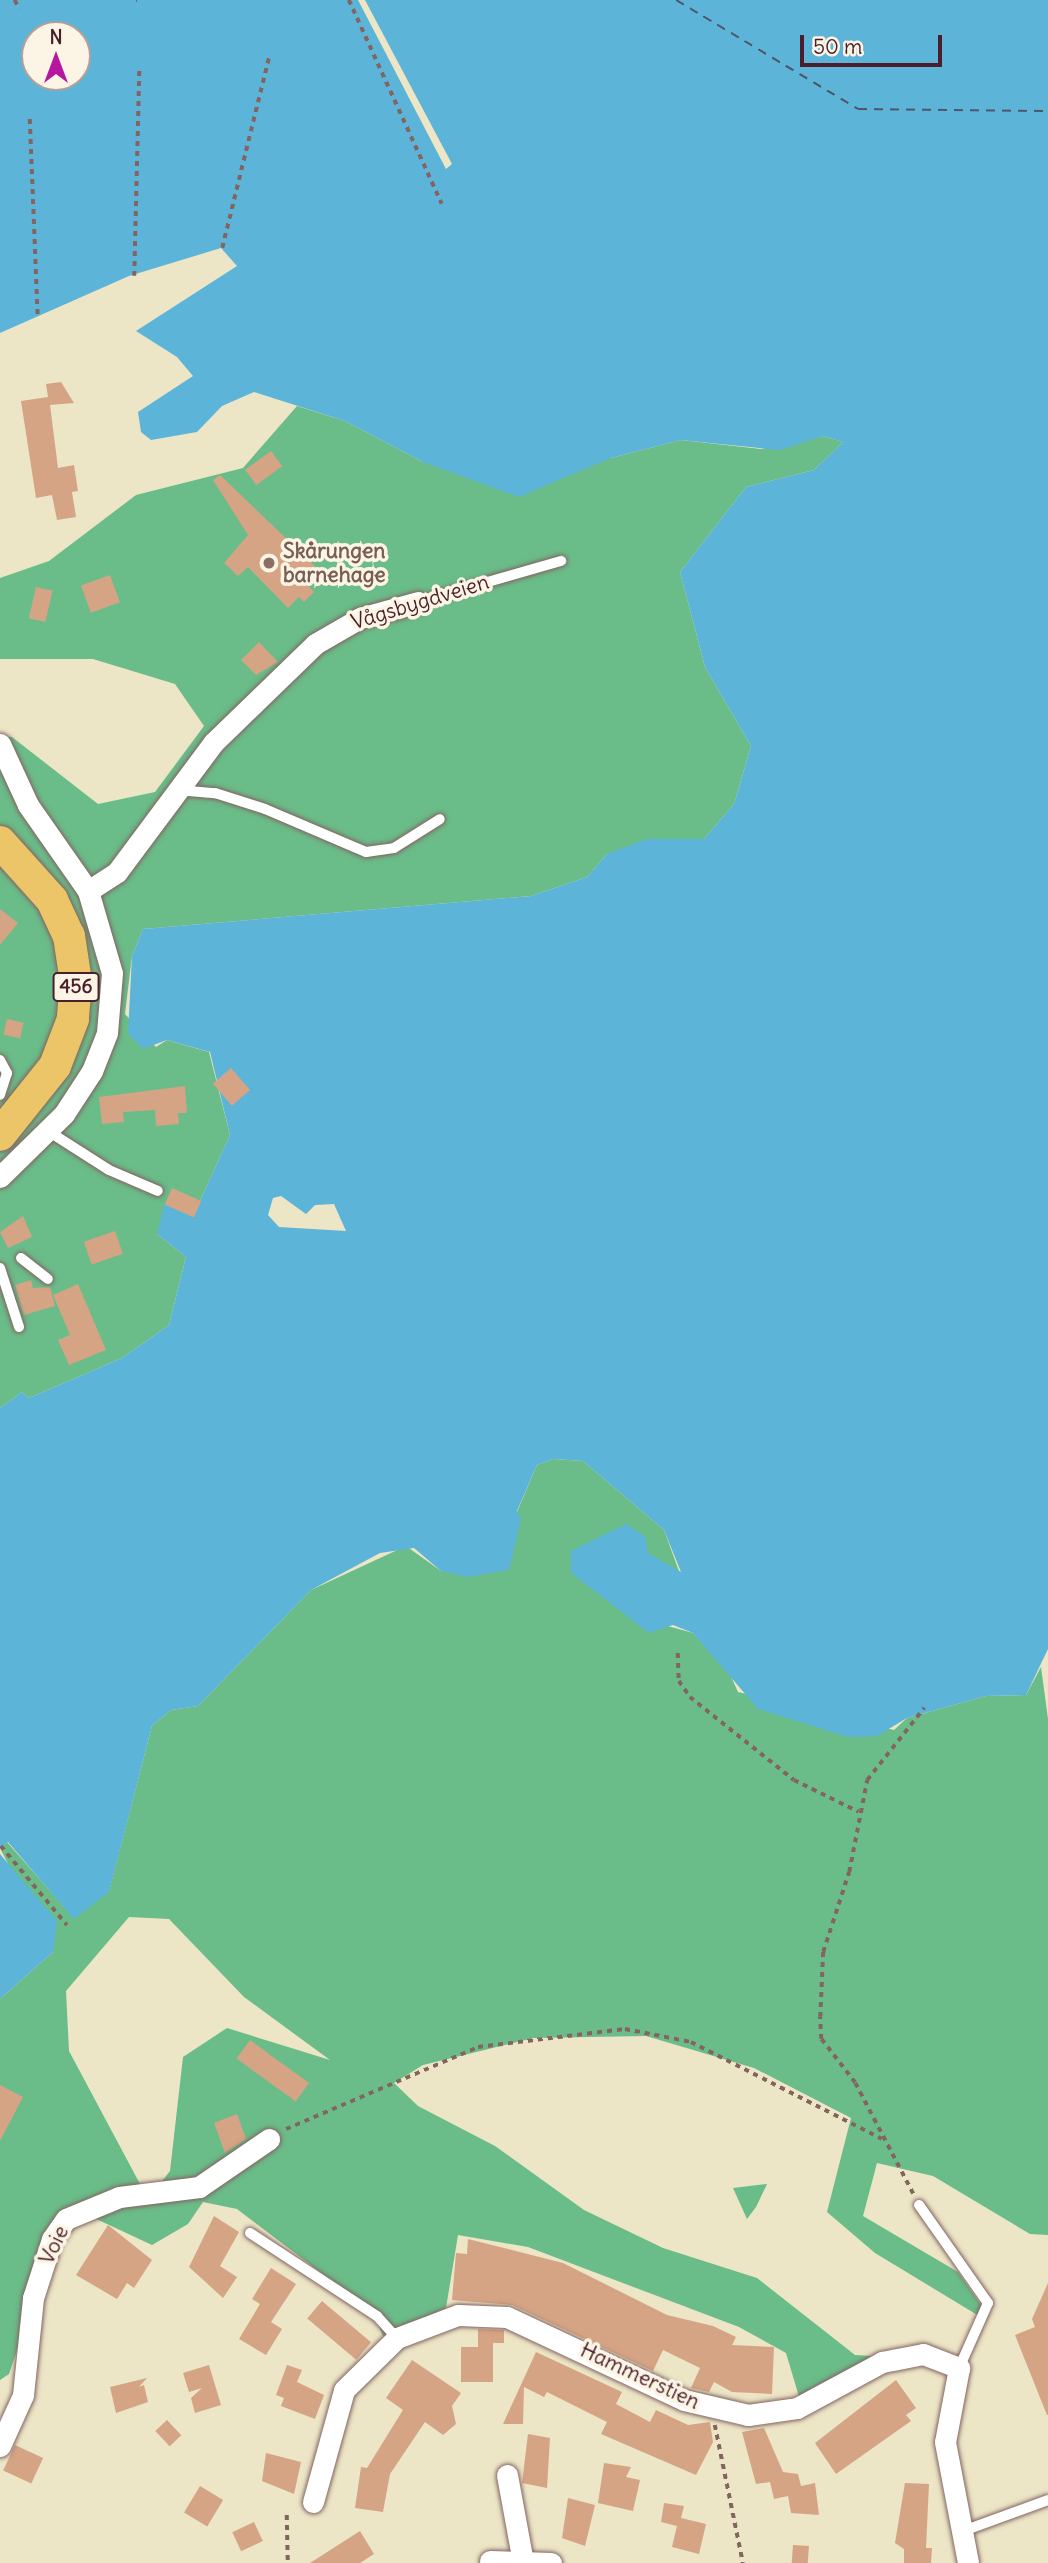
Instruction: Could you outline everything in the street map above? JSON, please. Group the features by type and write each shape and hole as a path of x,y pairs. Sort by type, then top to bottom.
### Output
{"main road":[{"name":"456","path":"0,842 52,900 69,936 76,982 73,1019 55,1066 0,1135"}],"street":[{"name":"Vågsbygdveien","path":"88,891 117,872 213,743 315,644 360,618 418,602"},
{"path":"0,744 28,805 88,891 110,956 110,1015 92,1071 48,1131 0,1177"},
{"name":"Voie","path":"0,2446 23,2395 33,2298 52,2239 66,2220 119,2197 199,2187 270,2139"},
{"name":"Hammerstien","path":"313,2502 344,2390 397,2338 458,2315 508,2317 713,2409 774,2415 905,2354 959,2368"},
{"path":"959,2368 944,2423 968,2563"},
{"path":"507,2475 522,2557"},
{"path":"490,2561 522,2557 551,2563"}],"lane":[{"name":"Vågsbygdveien","path":"418,602 561,561"},
{"path":"177,790 215,793 265,809 366,852 394,848 440,819"},
{"path":"0,1060 7,1073 0,1095"},
{"path":"48,1131 91,1160 158,1191"},
{"path":"21,1258 48,1279"},
{"path":"0,1268 19,1327"},
{"path":"919,2205 988,2304 959,2368"},
{"path":"250,2233 346,2294 397,2338"},
{"path":"963,2531 1048,2500"}],"path":[{"path":"15,0 19,9"},
{"path":"349,0 442,204"},
{"path":"222,247 269,56"},
{"path":"134,276 139,68"},
{"path":"30,119 38,317"},
{"path":"678,1653 679,1681 690,1697 793,1780 859,1812"},
{"path":"919,2205 820,2032 823,1952 849,1872 859,1812 878,1761 924,1708"},
{"path":"1,1846 67,1925"},
{"path":"270,2139 306,2116 478,2047 625,2029 691,2042 882,2139"},
{"path":"713,2409 720,2474 743,2563"},
{"path":"287,2515 288,2563"}],"green space":[{"path":"297,406 345,421 423,462 611,458 681,440 761,449 823,436 843,442 814,470 746,487 680,572 705,667 751,746 734,804 704,839 607,854 587,877 531,896 143,929 132,956 125,1014 156,1047 167,1040 209,1052 230,1135 200,1201 157,1234 186,1257 169,1325 122,1358 29,1398 22,1392 0,1408 0,736 12,737 98,804 155,792 204,726 175,684 93,659 0,659 0,578 49,561 136,495 243,468"},
{"path":"553,1459 583,1461 664,1530 680,1574 647,1553 626,1524 664,1625 693,1633 729,1672 738,1692 894,1730 907,1718 986,1696 1026,1695 1041,1667 1048,1719 1048,2235 1030,2234 933,2176 877,2163 863,2216 958,2272 981,2305 979,2316 875,2253 827,2212 851,2118 754,2068 646,2036 533,2038 423,2065 394,2083 418,2106 495,2146 584,2210 663,2248 757,2278 855,2355 903,2358 803,2410 786,2353 739,2327 528,2247 458,2235 446,2308 383,2336 373,2312 237,2209 203,2202 188,2224 152,2245 92,2217 58,2229 9,2374 0,2380 0,1999 53,1952 0,1848 7,1842 74,1918 109,1891 152,1726 171,1710 198,1706 311,1590 406,1546 441,1571 517,1512 537,1465","holes":["129,1917 169,1919 244,1997 330,2060 227,2028 183,2057 170,2171 148,2199 69,2051 66,1991"]},
{"path":"767,2184 756,2207 747,2219 733,2188"}],"water":[{"path":"0,0 358,0 446,169 452,164 365,0 1048,0 1048,1649 1026,1695 986,1696 907,1718 877,1736 848,1737 758,1709 693,1633 673,1625 649,1633 571,1573 571,1551 626,1524 645,1536 648,1553 681,1572 664,1530 583,1461 553,1459 537,1465 517,1511 521,1519 509,1570 467,1577 441,1571 414,1548 380,1553 311,1590 198,1706 171,1710 152,1726 109,1892 74,1919 8,1842 0,1848 0,1408 22,1392 29,1398 122,1358 169,1325 186,1257 157,1234 164,1205 200,1201 230,1135 210,1052 167,1040 143,1049 128,1033 132,956 143,929 531,896 587,877 607,854 647,839 704,839 734,804 751,746 705,667 680,572 746,487 814,470 843,442 823,436 780,450 681,440 611,458 519,497 423,462 345,421 254,392 222,406 197,432 151,440 141,432 138,412 193,376 177,357 136,331 237,266 221,248 129,276 0,333","holes":["281,1196 306,1214 315,1205 334,1204 346,1231 279,1227 268,1215 273,1198"]},
{"path":"0,1854 57,1921 53,1952 0,1999"}],"building":[{"path":"61,382 74,403 50,405 58,468 74,465 78,491 72,492 76,517 57,520 52,495 36,498 21,401 48,397 46,384"},
{"path":"271,451 282,466 256,485 245,470"},
{"path":"220,475 316,567 303,580 314,592 304,602 299,597 288,608 248,567 238,576 224,563 248,535 213,480"},
{"path":"110,575 120,602 91,613 81,586"},
{"path":"36,587 53,591 45,622 29,618"},
{"path":"259,642 278,662 256,675 241,660"},
{"path":"0,909 18,923 0,945"},
{"path":"7,1019 24,1023 20,1038 3,1035"},
{"path":"231,1068 250,1090 232,1106 213,1084"},
{"path":"185,1086 187,1113 178,1113 179,1124 156,1126 155,1110 123,1112 124,1122 102,1124 99,1097"},
{"path":"172,1188 201,1201 194,1217 165,1204"},
{"path":"23,1216 32,1237 8,1248 0,1232"},
{"path":"115,1231 123,1254 92,1264 84,1242"},
{"path":"31,1280 33,1288 50,1287 55,1306 24,1315 15,1285"},
{"path":"78,1284 106,1350 69,1365 58,1340 70,1335 53,1295"},
{"path":"250,2040 309,2083 296,2102 236,2059"},
{"path":"0,2085 23,2097 0,2141"},
{"path":"237,2114 246,2139 225,2153 214,2123"},
{"path":"214,2216 239,2232 220,2266 237,2277 223,2298 189,2267"},
{"path":"108,2225 152,2260 134,2288 127,2283 117,2299 76,2275"},
{"path":"468,2239 563,2263 667,2315 713,2326 736,2337 732,2345 774,2347 772,2394 732,2392 714,2382 709,2392 691,2388 700,2368 663,2350 653,2371 512,2305 452,2300 456,2253 467,2254"},
{"path":"271,2268 296,2284 271,2322 282,2329 266,2355 239,2339 260,2304 252,2299"},
{"path":"1048,2283 1047,2415 1015,2335 1035,2327 1032,2319"},
{"path":"322,2301 371,2342 356,2360 307,2319"},
{"path":"478,2329 504,2330 504,2343 493,2343 493,2382 461,2382 461,2347 478,2347"},
{"path":"536,2352 622,2392 616,2404 650,2422 656,2410 688,2425 710,2422 713,2442 696,2475 601,2434 607,2422 547,2392 544,2397 524,2387 523,2424 503,2424"},
{"path":"412,2360 461,2393 452,2406 456,2424 443,2435 425,2422 390,2474 383,2512 355,2508 361,2467 367,2468 403,2410 386,2398"},
{"path":"209,2365 221,2405 195,2413 191,2398 202,2388 189,2392 183,2373"},
{"path":"287,2365 302,2370 297,2382 324,2395 315,2419 281,2406 284,2398 276,2395"},
{"path":"147,2378 139,2387 144,2385 148,2402 116,2413 110,2387"},
{"path":"896,2380 916,2408 906,2415 911,2421 836,2474 815,2443"},
{"path":"167,2420 181,2435 170,2446 155,2431"},
{"path":"764,2428 783,2472 798,2474 801,2486 815,2483 819,2515 791,2513 788,2496 774,2499 770,2482 756,2484 742,2432"},
{"path":"528,2434 550,2438 547,2488 522,2483"},
{"path":"15,2445 43,2458 31,2483 3,2470"},
{"path":"266,2453 301,2462 294,2494 262,2481"},
{"path":"604,2463 631,2467 626,2477 640,2480 633,2511 598,2503"},
{"path":"905,2483 929,2484 926,2548 932,2548 931,2563 904,2563 904,2549 895,2543"},
{"path":"200,2486 223,2500 207,2526 184,2513"},
{"path":"568,2498 595,2505 585,2546 562,2538"},
{"path":"664,2503 684,2506 681,2518 706,2524 699,2554 672,2547 677,2526 661,2522"},
{"path":"254,2522 263,2541 241,2551 232,2532"},
{"path":"360,2531 374,2554 360,2563 310,2563"},
{"path":"793,2545 809,2546 808,2563 792,2563"}],"ferry route":[{"path":"676,0 858,109 1048,111"}],"place":[{"name":"Skårungen barnehage","path":"269,563"}]}
